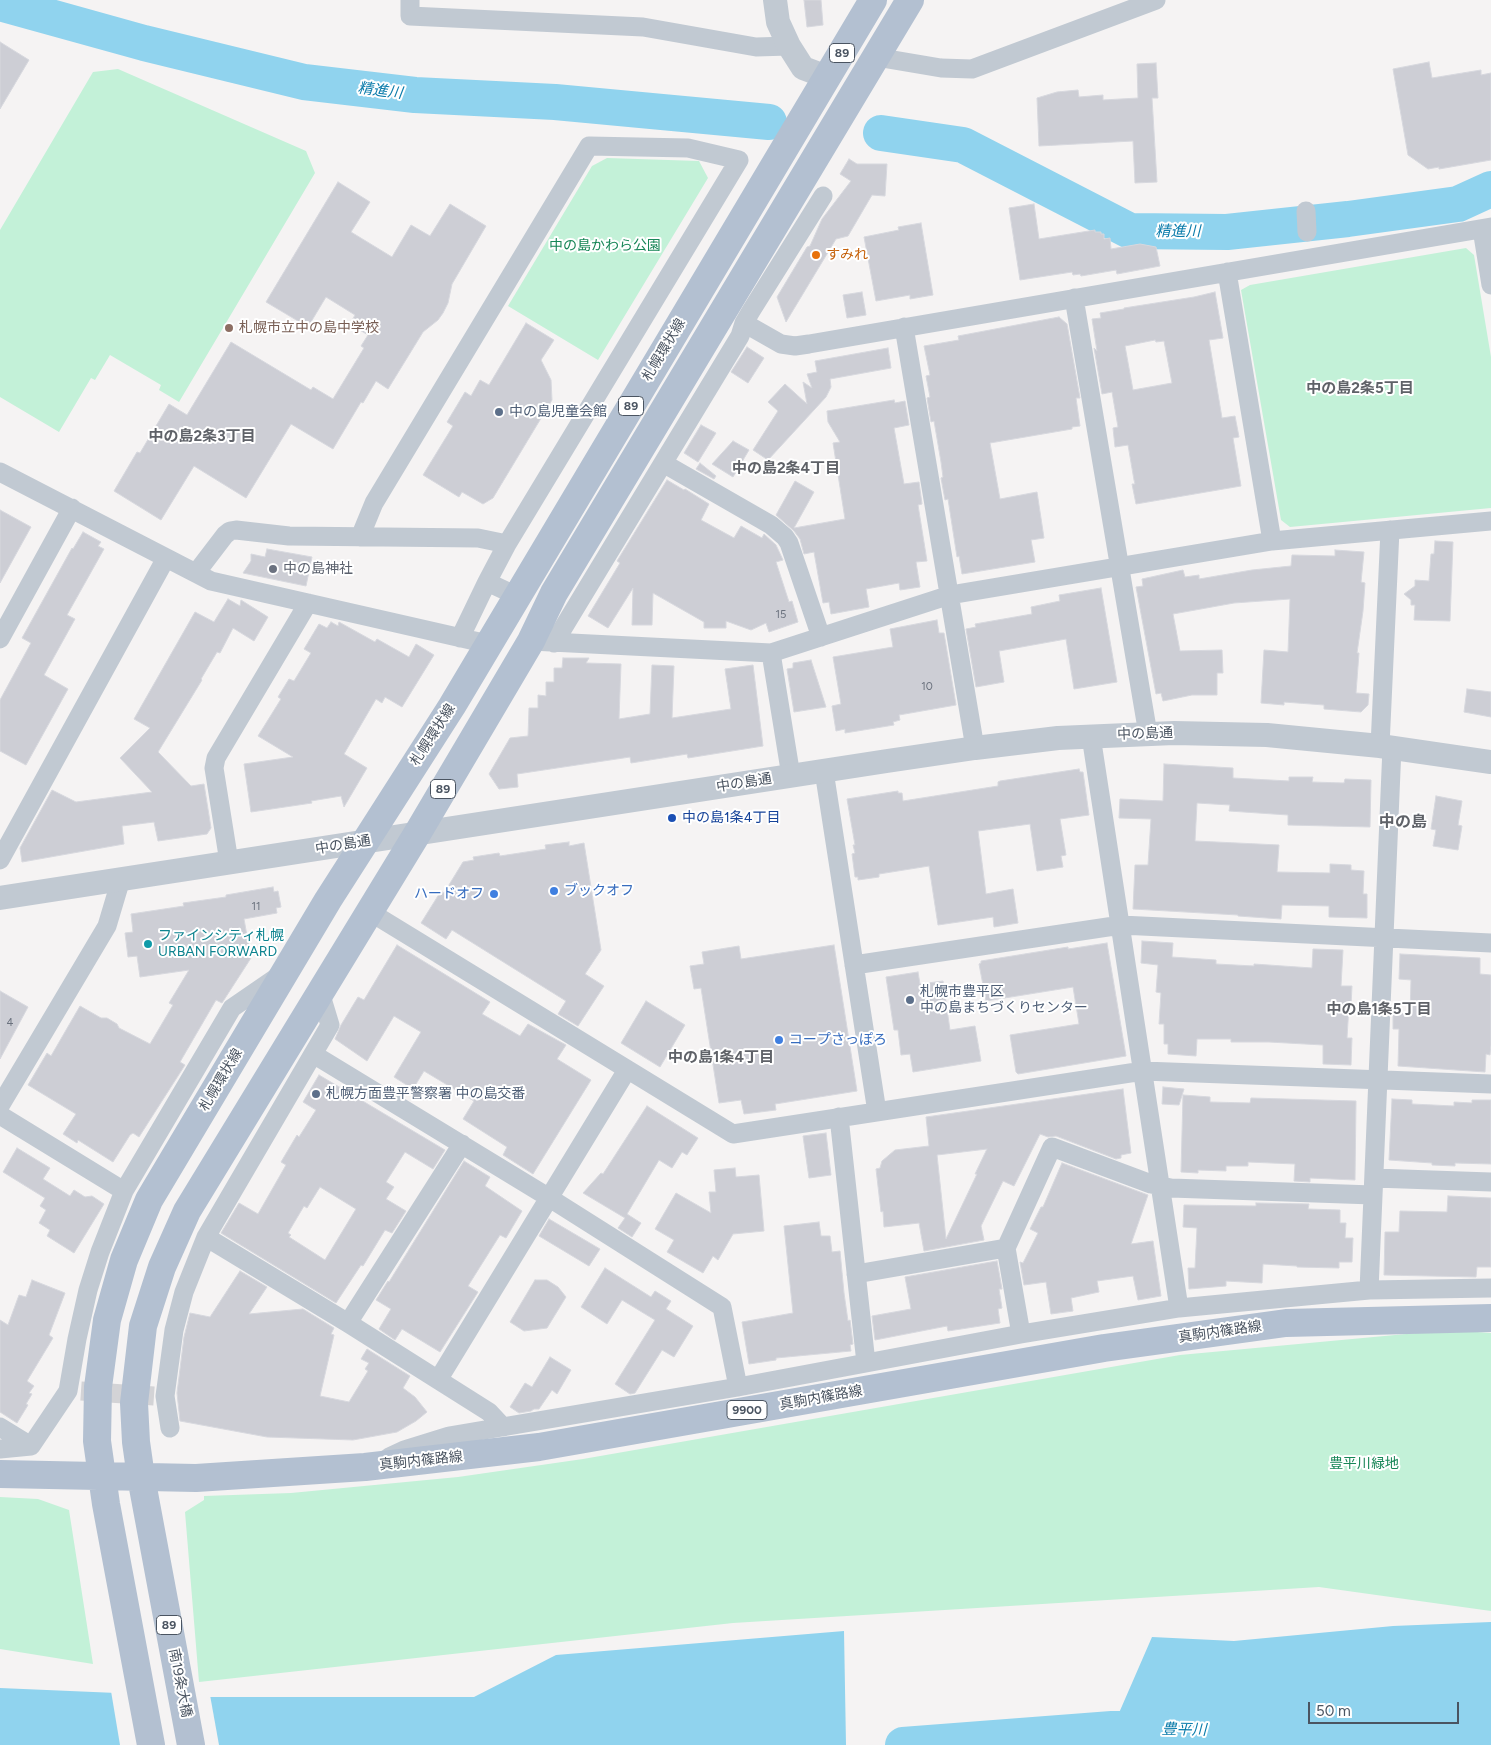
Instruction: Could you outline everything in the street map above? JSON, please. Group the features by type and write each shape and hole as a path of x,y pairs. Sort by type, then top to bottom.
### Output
{"main road":[{"name":"札幌環状線","path":"151,1745 101,1476 97,1440 98,1387 107,1320 124,1260 149,1200 328,900 452,706 873,0"},
{"name":"89","path":"141,1477 136,1442 134,1403 143,1326 162,1267 187,1211 418,834 542,642 559,584 910,0"},
{"name":"真駒内篠路線","path":"0,1474 196,1478 365,1468 539,1446 1104,1348 1286,1323 1491,1318"},
{"name":"南19条大橋","path":"141,1477 191,1745"}],"street":[{"path":"410,0 410,16 643,27 756,47 789,46"},
{"path":"775,0 778,22 789,46 803,68 827,77"},
{"path":"876,57 941,68 972,69 1156,0"},
{"path":"360,537 374,503 589,146 688,148 739,160 507,544 460,638"},
{"path":"542,642 663,463 740,336 744,323 823,196"},
{"path":"1306,211 1307,232"},
{"path":"744,323 774,341 788,345 809,344 1486,228 1491,284"},
{"path":"1226,272 1272,541"},
{"path":"1074,298 1148,734"},
{"path":"904,327 975,748"},
{"path":"663,463 771,525 785,537 821,637"},
{"path":"0,472 211,581 488,644"},
{"path":"0,639 72,508"},
{"path":"542,642 771,653 950,595 1272,541 1491,521"},
{"path":"196,573 225,536 230,531 236,530 289,536 478,538 507,544"},
{"path":"1369,1290 1384,938 1390,530"},
{"path":"0,860 166,558"},
{"path":"487,582 517,596"},
{"path":"229,862 214,768 216,758 308,603"},
{"path":"771,653 791,776"},
{"name":"中の島通","path":"0,898 975,748 1091,736 1210,733 1267,735 1386,746 1491,762"},
{"path":"1091,736 1179,1308"},
{"path":"824,771 877,1112"},
{"path":"0,1106 107,926 121,879"},
{"path":"370,912 733,1134 1143,1071 1491,1084"},
{"path":"854,965 1121,925 1491,943"},
{"path":"0,1450 31,1446 74,1391 77,1339 88,1290 100,1252 124,1191 232,1008 288,969"},
{"path":"170,1428 160,1396 179,1309 190,1274 206,1237 330,1025 320,992"},
{"path":"313,1054 548,1197 722,1307 738,1387"},
{"path":"438,1380 627,1070"},
{"path":"0,1115 124,1191"},
{"path":"840,1118 866,1363"},
{"path":"348,1323 462,1144"},
{"path":"1021,1334 1006,1248 1052,1148 1171,1188 1373,1186 1491,1182"},
{"path":"206,1237 348,1323 489,1412 503,1427"},
{"path":"856,1274 1006,1248"},
{"path":"365,1468 404,1450 449,1436 738,1387 1021,1334 1179,1308 1369,1290 1491,1288"},
{"path":"0,1428 31,1446"}],"green space":[{"path":"118,69 306,151 315,173 179,402 159,390 161,385 110,355 95,380 91,378 59,432 0,397 0,230 93,72"},
{"name":"中の島かわら公園","path":"607,158 699,161 708,178 598,360 508,306 592,166"},
{"path":"1466,248 1474,255 1491,357 1491,508 1290,527 1281,520 1241,290 1250,285"},
{"name":"豊平川緑地","path":"1449,1330 1491,1333 1491,1611 1319,1587 733,1623 199,1682 185,1512 204,1500 204,1496 291,1493 458,1477 583,1459 1180,1355"},
{"path":"0,1497 38,1499 69,1510 93,1664 0,1649"}],"water":[{"path":"1491,1622 1491,1745 1107,1745 1112,1729 1152,1637 1234,1641 1393,1626"},
{"path":"844,1631 846,1745 0,1745 0,1688 210,1697 474,1697 556,1655"}],"pier":[{"path":"111,1691 210,1695 219,1745 120,1745"}],"building":[{"path":"804,0 821,0 823,25 807,27"},
{"path":"0,42 29,60 0,109"},
{"path":"1429,62 1432,78 1481,70 1481,75 1491,73 1491,160 1439,169 1439,167 1428,169 1408,155 1393,69"},
{"path":"1156,63 1158,98 1152,98 1157,182 1135,183 1133,141 1039,146 1037,98 1057,92 1078,90 1079,97 1103,95 1103,100 1138,98 1137,64"},
{"path":"849,159 857,164 887,164 885,196 872,195 848,236 836,239 786,322 777,297 807,247 810,246 822,219 851,181 840,174"},
{"path":"338,182 370,202 351,232 392,257 411,225 430,236 450,204 486,226 452,284 448,303 443,313 438,320 423,332 388,389 376,381 333,449 291,424 246,498 194,466 161,520 114,491 137,452 140,453 169,404 187,415 231,342 311,390 313,387 333,399 364,348 361,346 368,335 350,324 355,315 326,297 308,327 266,302"},
{"path":"1034,204 1039,239 1095,230 1095,232 1104,234 1104,239 1110,238 1111,249 1140,244 1156,247 1160,266 1117,274 1116,270 1081,276 1080,274 1073,275 1072,272 1020,280 1009,208"},
{"path":"921,223 933,295 910,299 910,295 876,301 864,237 899,230 898,227"},
{"path":"862,292 866,315 847,318 843,295"},
{"path":"1215,292 1223,338 1209,340 1222,418 1235,416 1239,437 1233,438 1241,486 1136,504 1132,484 1135,484 1128,445 1115,447 1113,428 1118,427 1112,392 1102,394 1094,348 1097,351 1092,319 1101,318 1100,313","holes":["1155,340 1156,342 1164,341 1172,383 1133,390 1125,346"]},
{"path":"1059,317 1067,324 1080,398 1076,398 1080,426 990,443 1000,499 1037,492 1044,538 1031,540 1035,562 962,574 959,556 957,557 948,499 945,500 934,421 931,422 927,398 930,397 926,376 930,375 924,346 959,340 958,336"},
{"name":"中の島児童会館","path":"526,323 554,340 541,360 551,380 552,400 493,498 483,504 462,492 459,497 423,475 453,426 447,422 465,392 471,396 480,380 489,385"},
{"path":"747,347 764,358 748,383 731,372"},
{"path":"888,348 891,368 830,379 831,387 826,397 768,460 753,450 778,411 768,402 785,384 807,404 803,382 812,388 807,374 817,372 815,361"},
{"path":"894,400 895,403 905,401 909,425 894,428 904,484 919,482 922,504 918,505 927,561 916,562 920,587 900,590 899,583 866,589 869,607 831,614 829,602 823,603 814,552 804,554 800,539 776,515 795,481 814,492 794,528 845,519 833,443 840,442 828,422 827,411"},
{"path":"701,425 716,433 698,462 684,453"},
{"path":"733,441 749,450 733,477 712,464"},
{"path":"700,463 716,476 714,479 696,469"},
{"path":"667,480 709,504 701,520 734,538 741,526 762,538 764,534 776,545 783,560 776,562 789,602 792,601 798,622 769,632 766,623 751,630 726,621 726,628 704,628 704,622 653,593 652,625 632,625 633,588 608,628 588,616 620,563 617,561"},
{"path":"0,510 31,527 0,583"},
{"path":"83,532 101,542 98,546 104,549 67,615 75,619 44,675 68,689 26,765 0,751 0,700 31,643 22,638 72,548"},
{"path":"1435,541 1453,542 1450,621 1414,620 1415,605 1411,605 1411,600 1404,594 1415,586 1415,580 1429,581 1431,554 1434,554"},
{"path":"267,549 312,557 306,586 243,573 251,561 251,554 265,557"},
{"path":"1335,550 1364,552 1361,582 1365,583 1357,653 1359,653 1356,693 1369,694 1368,705 1361,712 1324,709 1324,705 1284,702 1284,705 1261,703 1264,650 1288,652 1290,599 1234,603 1173,614 1180,651 1222,650 1223,673 1217,673 1217,695 1192,695 1163,701 1161,693 1156,694 1136,587 1143,586 1142,579 1183,570 1185,577 1199,575 1199,579 1291,566 1292,555 1335,556"},
{"path":"1101,588 1117,682 1074,689 1066,639 999,651 1004,682 976,687 966,629 976,627 975,624 1032,614 1031,607 1060,601 1059,595"},
{"path":"228,599 240,606 241,600 268,617 254,641 233,628 220,653 217,652 158,752 191,786 204,784 211,828 207,834 158,841 154,822 122,826 124,844 22,862 20,848 52,790 76,802 152,792 120,758 150,728 134,719 195,612 214,622"},
{"path":"937,620 939,633 944,633 956,705 899,715 900,720 893,722 894,725 845,733 845,729 836,731 832,706 841,704 833,657 893,647 890,629"},
{"path":"331,622 338,626 339,622 375,642 377,639 409,657 416,644 434,655 402,707 385,697 382,703 376,699 344,754 367,768 344,807 341,796 311,801 312,803 251,812 244,764 293,757 258,736 281,699 278,697 289,679 294,681 311,653 304,649 319,624 327,628"},
{"path":"563,658 589,658 586,663 621,664 619,719 650,714 652,665 674,666 672,718 731,709 725,669 753,665 763,746 688,758 687,754 631,763 630,757 517,774 518,787 499,789 489,774 510,738 528,736 529,708 538,708 538,695 546,696 546,682 554,682 554,668 562,668"},
{"path":"811,660 826,707 794,712 787,669 793,668 793,663"},
{"path":"1467,689 1491,692 1491,717 1464,712"},
{"path":"1164,764 1233,768 1233,778 1289,781 1289,777 1313,777 1312,782 1344,783 1345,779 1371,780 1370,827 1288,825 1288,815 1229,811 1230,805 1197,803 1195,841 1279,845 1277,872 1330,873 1330,864 1351,865 1351,870 1364,871 1363,894 1367,894 1367,918 1329,917 1329,906 1282,905 1281,919 1133,909 1135,865 1148,865 1151,819 1119,818 1120,799 1163,801"},
{"path":"1079,769 1080,772 1083,772 1089,815 1060,819 1066,855 1061,856 1063,867 1037,871 1030,824 978,831 986,894 1013,889 1018,923 994,927 993,917 938,925 929,866 879,874 879,877 858,880 858,877 855,877 852,854 855,853 853,845 855,845 847,799 898,791 898,793 902,793 903,801 998,786 1000,781"},
{"path":"1436,796 1462,801 1458,825 1462,826 1458,850 1433,846 1436,830 1431,829"},
{"path":"569,842 569,846 584,843 601,950 585,974 604,986 578,1026 558,1014 566,1001 452,930 446,939 421,923 441,891 444,893 463,862 474,860 473,857 499,853 500,856 546,849 545,845"},
{"path":"273,887 274,892 278,891 281,907 276,908 277,913 244,919 251,958 222,1003 216,1000 180,1062 185,1065 139,1137 133,1133 130,1135 113,1162 78,1140 77,1143 63,1134 76,1114 28,1085 47,1053 51,1056 80,1006 101,1018 107,1018 117,1024 119,1028 150,1044 173,1005 169,1003 189,970 140,977 137,956 128,957 125,933 133,932 131,914 184,906 183,903 226,897 226,895"},
{"path":"1142,941 1173,943 1172,957 1216,960 1216,964 1254,966 1254,964 1312,968 1313,949 1343,950 1341,986 1352,986 1347,1038 1352,1038 1351,1065 1323,1064 1323,1045 1231,1042 1231,1039 1197,1039 1196,1056 1168,1054 1168,1044 1164,1044 1164,1024 1159,1024 1161,993 1156,992 1158,965 1141,963"},
{"path":"1107,943 1126,1056 1018,1074 1016,1072 1010,1035 1079,1024 1073,987 986,1001 979,964 981,961 1068,947 1068,949"},
{"path":"397,945 490,1002 482,1014 520,1036 528,1024 566,1045 557,1059 591,1080 533,1174 503,1155 507,1147 463,1119 474,1101 424,1071 413,1089 394,1077 421,1032 394,1016 367,1061 335,1039 358,997 364,1000"},
{"name":"コープさっぽろ","path":"834,945 857,1091 775,1104 776,1110 744,1114 741,1100 719,1103 701,988 694,989 690,966 704,964 702,952 739,946 741,959"},
{"path":"1400,954 1480,958 1480,974 1491,975 1491,1045 1490,1055 1486,1054 1485,1072 1398,1066 1399,1029 1393,1029 1393,1013 1410,1014 1411,980 1399,979"},
{"path":"918,972 920,984 943,981 950,1030 975,1026 981,1061 913,1072 910,1054 901,1055 898,1030 894,1030 886,977"},
{"path":"0,991 28,1007 0,1059"},
{"path":"646,1001 685,1025 660,1067 621,1043"},
{"path":"319,1075 445,1150 433,1169 405,1152 386,1182 394,1187 386,1199 406,1211 392,1233 385,1230 363,1266 361,1265 336,1303 221,1233 239,1203 258,1214 286,1165 281,1162 297,1135 299,1137 316,1110 303,1102","holes":["320,1187 356,1209 325,1260 289,1237 291,1235 288,1233 304,1206 307,1208"]},
{"path":"1163,1087 1184,1089 1179,1105 1162,1104"},
{"path":"1123,1089 1131,1153 1121,1155 1121,1158 1116,1159 1056,1136 1048,1137 1040,1134 1014,1186 1003,1181 981,1226 984,1240 924,1251 919,1223 884,1227 876,1169 880,1168 882,1161 895,1150 929,1146 926,1117","holes":["987,1149 975,1174 977,1174 946,1239 937,1155"]},
{"path":"1183,1095 1210,1097 1210,1102 1250,1103 1251,1098 1356,1101 1355,1180 1310,1178 1310,1182 1294,1181 1295,1164 1248,1162 1248,1166 1226,1166 1226,1171 1198,1170 1198,1173 1181,1172"},
{"path":"1392,1099 1412,1100 1412,1104 1454,1106 1454,1102 1472,1103 1472,1100 1491,1100 1491,1164 1455,1163 1455,1166 1389,1160"},
{"path":"647,1106 698,1138 687,1155 682,1152 672,1168 659,1160 627,1214 641,1223 632,1237 618,1228 625,1218 583,1193 601,1173 603,1174"},
{"path":"826,1133 831,1175 809,1178 803,1136"},
{"path":"17,1148 50,1168 43,1179 70,1196 74,1190 85,1197 92,1196 104,1204 74,1253 47,1236 50,1230 39,1223 46,1210 40,1206 45,1198 3,1172"},
{"path":"464,1161 490,1177 485,1186 522,1211 506,1238 500,1235 468,1286 478,1292 440,1352 402,1329 395,1340 379,1329 391,1309 376,1300"},
{"path":"1062,1163 1148,1195 1131,1244 1153,1241 1161,1296 1138,1300 1133,1276 1097,1281 1099,1292 1071,1298 1073,1311 1051,1314 1046,1282 1024,1285 1020,1262 1023,1263 1038,1233 1030,1229 1041,1207 1043,1207"},
{"path":"735,1168 736,1177 759,1175 764,1231 733,1234 718,1260 713,1256 703,1273 667,1252 674,1240 655,1229 676,1193 711,1213 709,1192 716,1192 714,1170"},
{"path":"1448,1196 1491,1198 1491,1267 1477,1267 1476,1277 1384,1275 1385,1232 1399,1232 1400,1211 1447,1212"},
{"path":"1256,1203 1309,1204 1308,1209 1340,1210 1340,1223 1346,1223 1345,1238 1353,1238 1352,1262 1339,1262 1339,1268 1263,1264 1262,1283 1226,1281 1226,1286 1189,1289 1188,1268 1195,1268 1197,1228 1183,1227 1184,1205 1256,1206"},
{"path":"549,1219 600,1249 589,1266 539,1236"},
{"path":"819,1222 821,1236 830,1236 832,1252 840,1251 844,1293 853,1344 850,1345 851,1351 776,1358 776,1360 749,1364 742,1322 793,1313 784,1226"},
{"path":"997,1261 1002,1289 999,1289 1002,1308 998,1309 1000,1323 948,1331 947,1326 875,1340 872,1316 911,1309 905,1277"},
{"path":"605,1268 651,1297 655,1291 671,1301 666,1309 693,1326 674,1357 662,1350 635,1393 630,1394 615,1384 655,1320 622,1300 607,1324 581,1307"},
{"path":"240,1271 267,1287 249,1314 303,1309 334,1328 331,1334 334,1335 320,1396 349,1402 368,1371 365,1369 369,1363 361,1359 367,1349 410,1376 403,1388 415,1397 427,1412 397,1432 353,1440 267,1437 180,1421 177,1393 184,1337 190,1313 210,1317"},
{"path":"32,1280 65,1293 49,1335 53,1338 27,1381 34,1386 29,1393 32,1394 26,1404 28,1405 17,1423 0,1412 0,1320 8,1325 19,1295 26,1297"},
{"path":"535,1280 547,1280 558,1287 566,1297 547,1328 524,1331 510,1322"},
{"path":"550,1357 571,1370 557,1394 552,1390 539,1409 519,1413 510,1407 525,1383 532,1387"}],"waterway":[{"name":"精進川","path":"0,3 144,43 304,82 415,95 555,102 769,122"},
{"name":"精進川","path":"881,133 963,145 1130,231 1227,232 1348,219 1458,204 1491,189"},
{"name":"豊平川","path":"903,1745 1112,1729 1162,1729"}],"tunnel":[{"path":"81,1391 154,1396"}],"place":[{"name":"すみれ","path":"816,255"},
{"name":"札幌市立中の島中学校","path":"229,328"},
{"name":"中の島児童会館","path":"499,412"},
{"name":"中の島神社","path":"273,569"},
{"name":"中の島1条4丁目","path":"672,818"},
{"name":"ブックオフ","path":"554,891"},
{"name":"ハードオフ","path":"494,894"},
{"name":"ファインシティ札幌 URBAN FORWARD","path":"148,944"},
{"name":"札幌市豊平区 中の島まちづくりセンター","path":"910,1000"},
{"name":"コープさっぽろ","path":"779,1040"},
{"name":"札幌方面豊平警察署 中の島交番","path":"316,1094"}],"district":[{"name":"中の島2条5丁目","path":"1360,389"},
{"name":"中の島2条3丁目","path":"202,437"},
{"name":"中の島2条4丁目","path":"786,469"},
{"name":"中の島","path":"1403,822"},
{"name":"中の島1条5丁目","path":"1379,1010"},
{"name":"中の島1条4丁目","path":"721,1058"}]}
